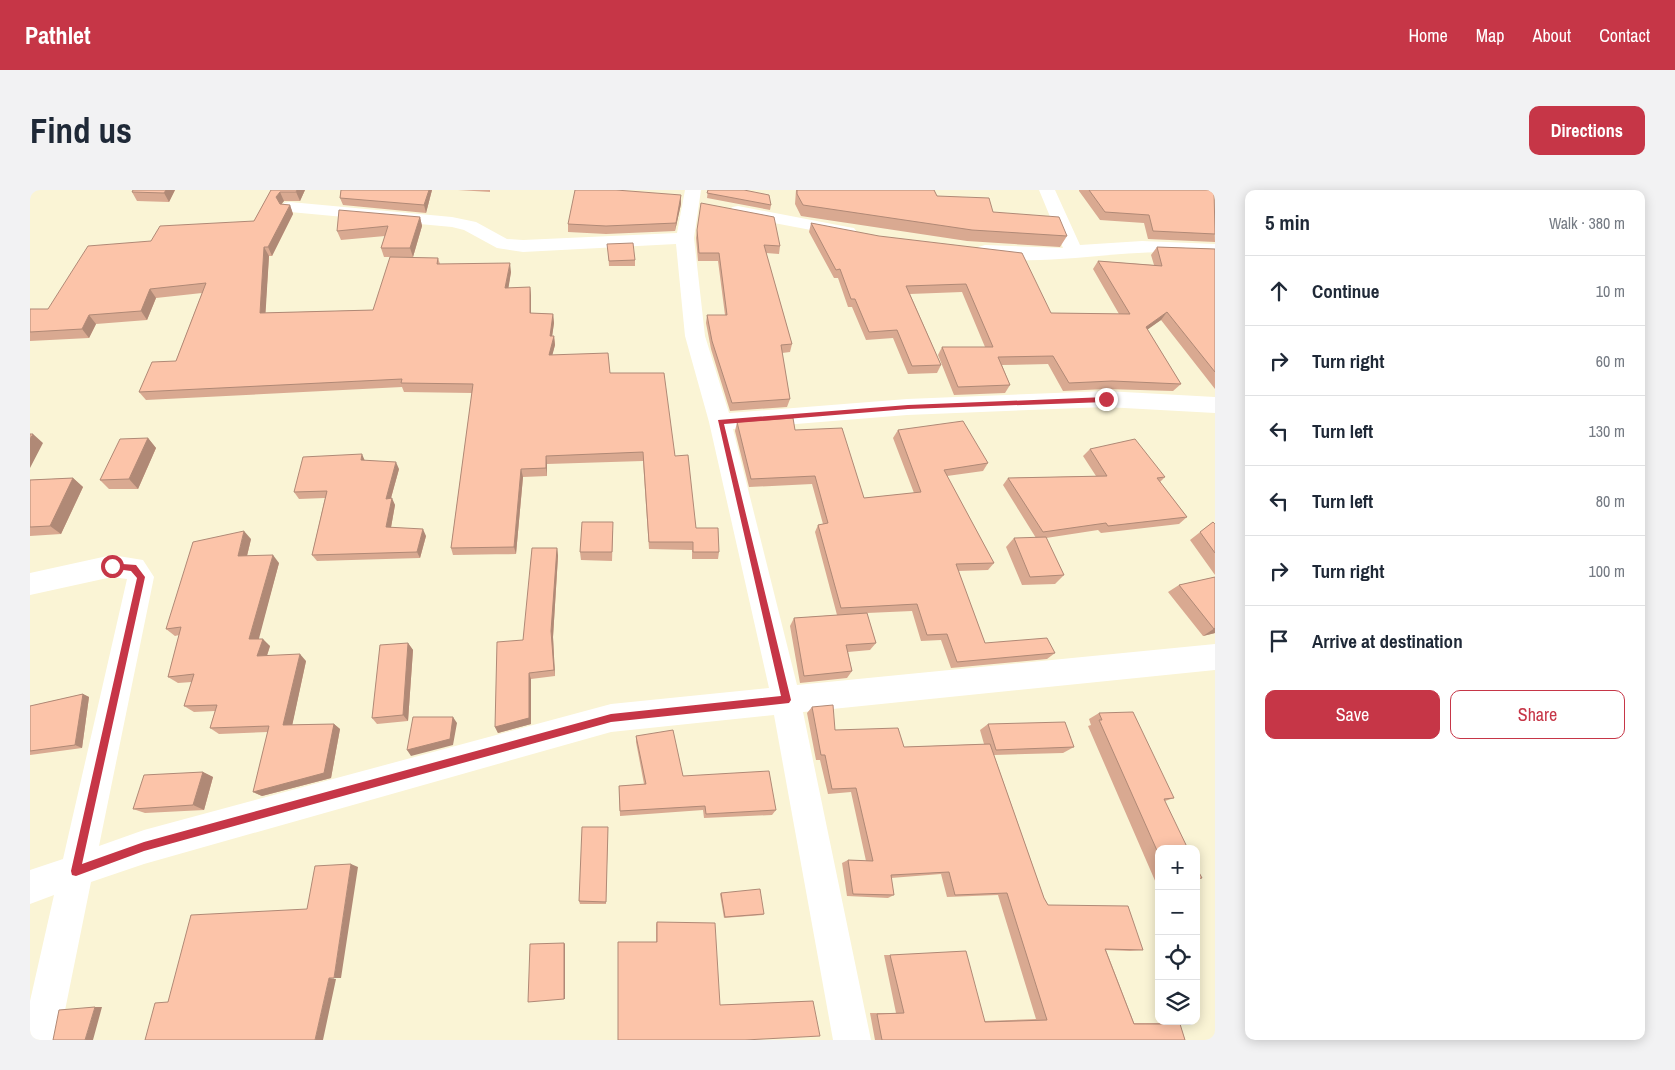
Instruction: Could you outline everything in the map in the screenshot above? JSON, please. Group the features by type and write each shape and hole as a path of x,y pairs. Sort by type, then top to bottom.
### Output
{"street":[{"path":"1047,190 1073,251"},
{"path":"852,1040 786,700 720,422 695,336 685,238 705,202 867,236"},
{"path":"290,207 452,222 470,226 503,244 523,246 685,238"},
{"path":"970,249 1041,255 1142,247 1215,250"},
{"path":"720,422 908,407 1106,399 1215,404"},
{"path":"30,584 112,566 134,568 141,577 40,1040"},
{"path":"30,887 144,846 611,718 1215,657"}],"building":[{"path":"133,190 166,190 164,193 132,192"},
{"path":"271,190 297,190 296,192 280,192 276,197 280,204 290,205 268,247 264,247 260,313 373,310 390,257 438,258 437,264 510,263 505,288 530,287 530,313 553,314 550,336 554,336 549,355 608,353 610,373 664,373 675,456 688,455 696,528 718,528 719,552 693,552 693,542 649,542 643,452 546,456 546,468 521,469 514,547 451,548 473,384 401,383 402,379 139,392 152,362 176,361 206,283 150,289 141,311 89,315 82,329 30,332 30,309 48,309 88,246 151,241 160,226 254,221"},
{"path":"341,190 429,190 424,205 340,198"},
{"path":"575,190 616,190 681,195 676,223 606,226 568,224"},
{"path":"708,190 744,190 769,195 771,205 707,193"},
{"path":"797,190 934,190 937,196 989,198 993,212 1059,217 1067,236 972,230 803,205"},
{"path":"1089,190 1214,190 1215,234 1153,231 1149,215 1105,212"},
{"path":"701,203 774,217 780,246 764,245 792,344 781,345 790,399 732,403 712,341 707,315 727,315 719,253 699,253 697,230"},
{"path":"339,210 420,217 410,248 381,248 388,226 337,231"},
{"path":"811,223 879,236 1022,253 1051,313 1130,314 1098,261 1162,266 1157,247 1215,249 1215,372 1167,312 1146,327 1181,384 1112,381 1069,383 1053,356 998,357 1010,385 958,387 942,347 993,347 966,284 906,286 941,365 912,366 897,330 869,332 855,299 851,299 840,269 836,270"},
{"path":"633,243 635,260 609,261 607,244"},
{"path":"793,418 795,430 842,428 864,498 921,492 898,430 963,421 988,463 944,470 994,563 956,564 985,643 1047,638 1055,653 957,662 947,634 927,635 917,604 841,608 818,525 828,523 815,476 751,479 737,422"},
{"path":"148,438 129,479 100,480 120,439"},
{"path":"1135,439 1165,477 1157,478 1187,517 1108,526 1106,523 1043,532 1008,478 1107,476 1090,449"},
{"path":"362,454 361,460 396,462 386,499 392,498 386,527 423,529 417,552 312,555 327,491 294,492 303,457"},
{"path":"73,478 50,526 30,527 30,480"},
{"path":"582,522 613,522 612,552 580,552"},
{"path":"1213,522 1215,524 1215,553 1200,532"},
{"path":"244,531 238,556 273,555 249,639 263,639 257,656 300,654 283,725 334,724 324,773 253,792 269,726 210,728 217,705 184,706 194,674 168,677 181,627 166,629 193,542"},
{"path":"1046,537 1064,575 1030,577 1014,538"},
{"path":"532,548 557,548 551,631 554,670 529,673 529,718 495,727 497,642 523,640"},
{"path":"1215,577 1215,628 1214,629 1179,585"},
{"path":"867,613 876,643 846,645 852,671 804,676 794,618"},
{"path":"408,643 403,715 372,718 380,645"},
{"path":"83,694 75,745 30,751 30,706"},
{"path":"833,705 835,730 898,728 904,747 990,744 1048,905 1128,906 1143,950 1105,949 1134,1024 1180,1025 1185,1040 882,1040 877,1014 904,1013 890,955 966,951 985,1022 1047,1020 1007,893 955,895 949,872 891,875 894,895 853,894 848,860 873,861 856,788 832,789 825,755 821,755 812,707"},
{"path":"1133,712 1174,798 1164,799 1186,845 1155,846 1099,720 1102,720 1099,713"},
{"path":"413,717 453,717 450,739 407,750"},
{"path":"1065,722 1074,747 996,750 988,724"},
{"path":"673,730 683,776 769,771 776,810 706,814 705,806 620,811 619,786 646,784 636,736"},
{"path":"203,772 193,805 133,809 144,775"},
{"path":"582,827 608,827 606,902 579,901"},
{"path":"351,864 334,978 329,978 315,1040 145,1040 155,1003 168,1002 191,915 307,909 315,866"},
{"path":"760,889 764,914 725,917 721,893"},
{"path":"657,922 715,923 720,1005 813,1001 820,1036 745,1040 618,1040 618,942 657,942"},
{"path":"564,943 564,999 528,1002 530,944"},
{"path":"95,1007 85,1040 53,1040 59,1010"}],"route":[{"path":"112,566 134,568 141,577 76,871 144,846 611,718 786,700 720,422 908,407 1106,399"}]}
